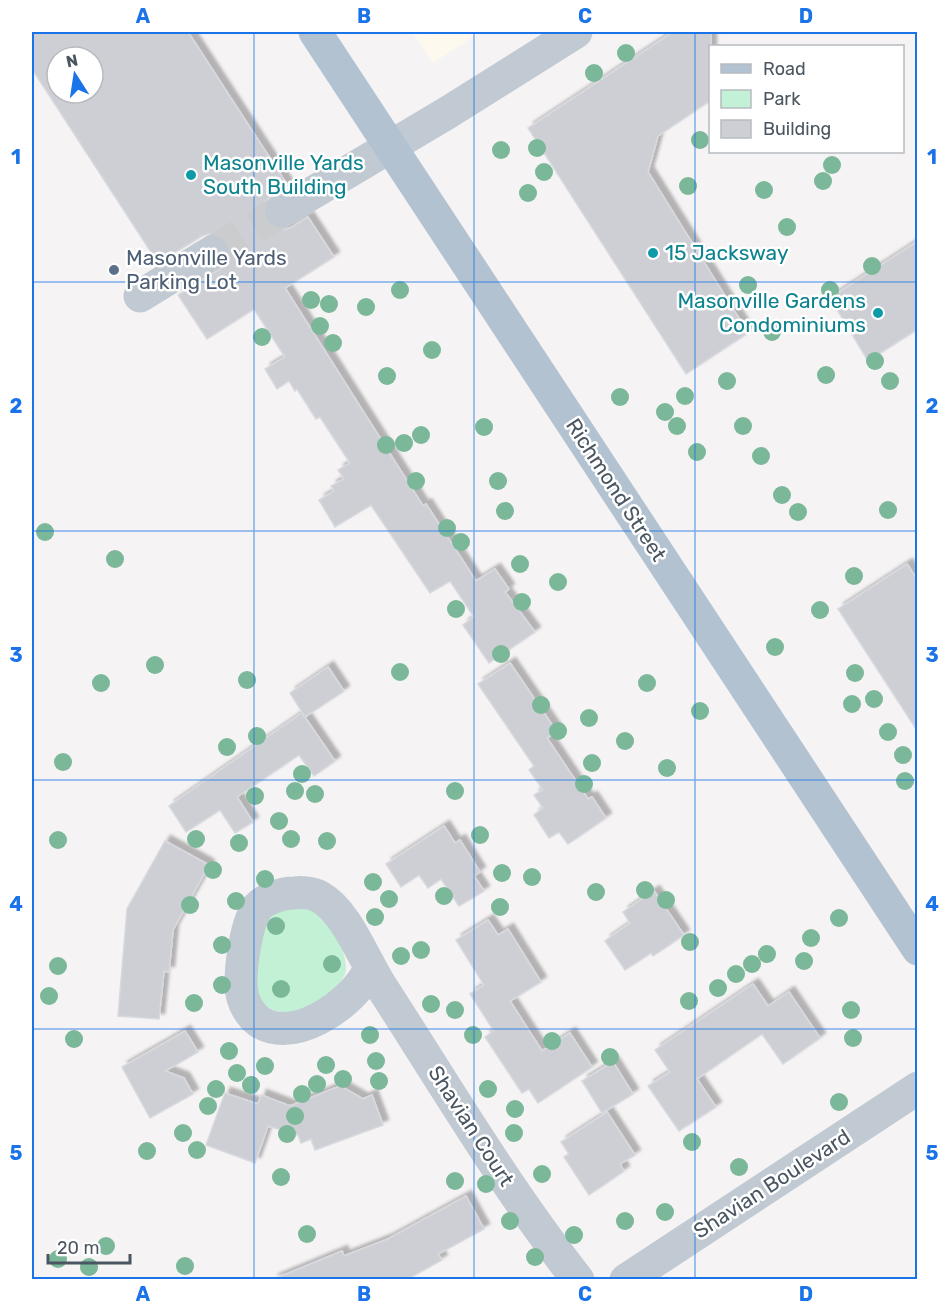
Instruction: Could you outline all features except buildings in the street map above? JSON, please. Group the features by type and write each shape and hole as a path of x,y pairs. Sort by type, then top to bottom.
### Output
{"main road":[{"name":"Richmond Street","path":"315,32 918,949"}],"street":[{"path":"282,211 391,147 576,32"},
{"path":"140,296 212,252"},
{"name":"Shavian Court","path":"370,968 538,1229 578,1280"},
{"name":"Shavian Boulevard","path":"626,1280 918,1088"}],"shaded area":[{"path":"412,32 481,32 433,63"}],"green space":[{"path":"284,906 308,907 318,912 337,937 346,966 341,981 327,995 308,1006 289,1012 270,1009 263,1003 259,997 256,980 267,923"}],"tunnel":[{"path":"212,252 282,211"}],"place":[{"name":"Masonville Yards South Building","path":"191,175"},
{"name":"15 Jacksway","path":"653,253"},
{"name":"Masonville Yards Parking Lot","path":"114,270"},
{"name":"Masonville Gardens Condominiums","path":"878,313"}]}
